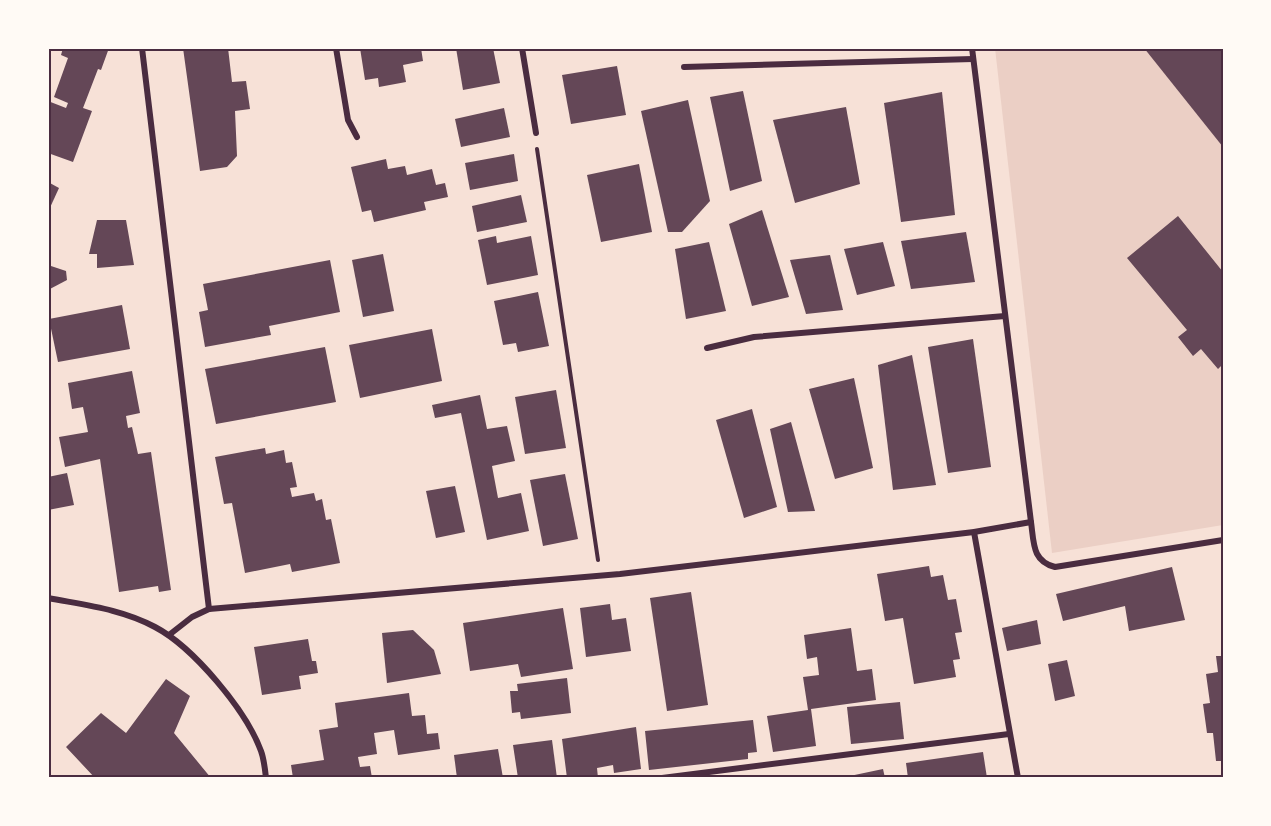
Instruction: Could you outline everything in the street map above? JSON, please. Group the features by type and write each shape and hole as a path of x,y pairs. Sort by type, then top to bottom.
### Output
{"street":[{"path":"142,48 209,609"},
{"path":"336,48 348,120 357,137"},
{"path":"522,48 536,133"},
{"path":"972,48 1037,556 1044,564 1055,567 1223,540"},
{"path":"684,67 973,59"},
{"path":"707,348 754,338 1005,316"},
{"path":"169,635 192,617 209,609 600,576 974,532 1031,522"},
{"path":"974,532 1018,778"},
{"path":"48,598 118,612 169,635 203,667 237,706 261,751 266,778"},
{"path":"662,778 1009,734"}],"path":[{"path":"536,133 538,167 600,576"}],"shaded area":[{"path":"995,48 1223,48 1223,525 1052,553"}],"building":[{"path":"63,48 109,48 83,108 92,111 73,162 48,153 51,139 48,138 48,101 66,108 68,103 54,97 68,58 61,55"},
{"path":"183,48 228,48 232,82 246,81 250,109 235,111 237,156 227,167 200,171"},
{"path":"360,48 421,48 423,61 403,65 406,82 379,87 378,78 365,80"},
{"path":"456,48 493,48 500,83 463,90"},
{"path":"1144,48 1223,48 1223,147"},
{"path":"617,66 626,115 571,124 562,75"},
{"path":"743,91 762,181 730,191 710,97"},
{"path":"942,92 955,215 901,222 884,103"},
{"path":"688,100 710,201 682,232 668,232 641,111"},
{"path":"846,107 860,184 795,203 773,120"},
{"path":"504,108 510,137 461,147 455,119"},
{"path":"514,154 518,181 470,190 465,163"},
{"path":"386,159 388,169 405,166 407,175 432,169 436,185 445,183 448,197 424,202 426,210 374,222 371,210 362,212 351,167"},
{"path":"639,164 652,232 601,242 587,175"},
{"path":"48,182 59,188 48,212"},
{"path":"521,195 527,222 477,232 472,206"},
{"path":"762,210 789,297 752,306 729,224"},
{"path":"1178,216 1223,272 1223,364 1218,369 1201,349 1193,356 1178,337 1187,330 1127,258"},
{"path":"97,220 126,220 134,265 97,268 97,254 89,254"},
{"path":"966,232 975,282 911,289 901,241"},
{"path":"496,236 497,243 531,236 538,275 487,285 478,240"},
{"path":"709,242 726,311 686,319 675,249"},
{"path":"883,242 895,286 857,295 844,249"},
{"path":"383,254 394,311 363,317 352,260"},
{"path":"830,255 843,310 806,314 790,260"},
{"path":"330,260 340,312 269,326 271,335 205,347 199,312 208,310 203,284"},
{"path":"48,265 66,271 67,280 48,290"},
{"path":"538,292 549,346 518,352 516,343 503,345 494,301"},
{"path":"122,305 130,349 58,362 49,319"},
{"path":"432,329 442,381 360,398 349,345"},
{"path":"973,339 991,467 948,473 928,347"},
{"path":"325,347 336,402 216,424 205,369"},
{"path":"912,355 936,485 893,490 878,365"},
{"path":"132,371 140,413 126,416 128,428 132,427 138,454 151,452 171,590 159,592 158,586 119,592 100,459 65,467 59,437 88,432 83,407 72,409 68,383"},
{"path":"854,378 873,468 835,479 809,389"},
{"path":"556,390 566,448 525,454 515,397"},
{"path":"480,395 487,429 507,426 515,461 492,466 498,498 521,493 529,531 487,540 461,413 435,418 432,405"},
{"path":"752,409 777,507 744,518 716,420"},
{"path":"791,422 815,511 788,512 770,429"},
{"path":"265,448 266,454 284,450 286,463 292,462 297,487 290,488 292,497 314,493 316,501 322,499 326,520 331,519 340,563 292,572 290,564 245,573 232,503 224,504 215,457"},
{"path":"67,473 74,505 48,510 48,477"},
{"path":"565,474 578,539 543,546 530,480"},
{"path":"455,486 465,532 436,538 426,491"},
{"path":"929,566 931,577 943,575 948,600 956,599 962,632 955,633 960,659 953,660 956,677 914,684 903,618 885,621 877,574"},
{"path":"1172,567 1185,620 1129,631 1125,606 1063,621 1056,594"},
{"path":"691,592 708,705 667,711 650,598"},
{"path":"610,604 612,620 626,618 631,651 586,657 580,608"},
{"path":"563,608 573,669 521,677 518,664 470,671 463,623"},
{"path":"1037,620 1041,644 1007,651 1002,628"},
{"path":"851,628 857,671 872,669 876,700 811,709 816,746 773,752 767,716 808,710 803,677 819,675 817,657 807,659 804,635"},
{"path":"413,630 434,650 441,674 387,683 382,633"},
{"path":"308,639 312,661 316,661 318,673 299,676 301,689 262,695 254,647"},
{"path":"1216,656 1223,656 1223,761 1216,761 1213,733 1207,733 1203,704 1210,703 1206,674 1218,672"},
{"path":"1067,660 1075,696 1055,701 1048,664"},
{"path":"567,678 571,713 521,719 520,712 512,713 510,691 518,691 517,684"},
{"path":"166,679 190,696 174,733 211,778 95,778 66,747 101,713 126,733"},
{"path":"409,693 412,716 425,715 427,734 438,733 440,749 398,755 394,730 374,733 377,754 358,757 360,767 370,766 372,778 293,778 291,765 324,760 319,730 338,727 335,703"},
{"path":"900,702 904,739 851,744 847,707"},
{"path":"753,720 757,752 748,753 748,759 649,770 645,731"},
{"path":"636,727 641,769 614,773 613,765 597,768 598,778 567,778 562,739"},
{"path":"552,740 557,778 518,778 513,745"},
{"path":"498,749 503,778 457,778 454,755"},
{"path":"983,752 987,778 908,778 906,763"},
{"path":"883,769 885,778 845,778 845,777"}]}
